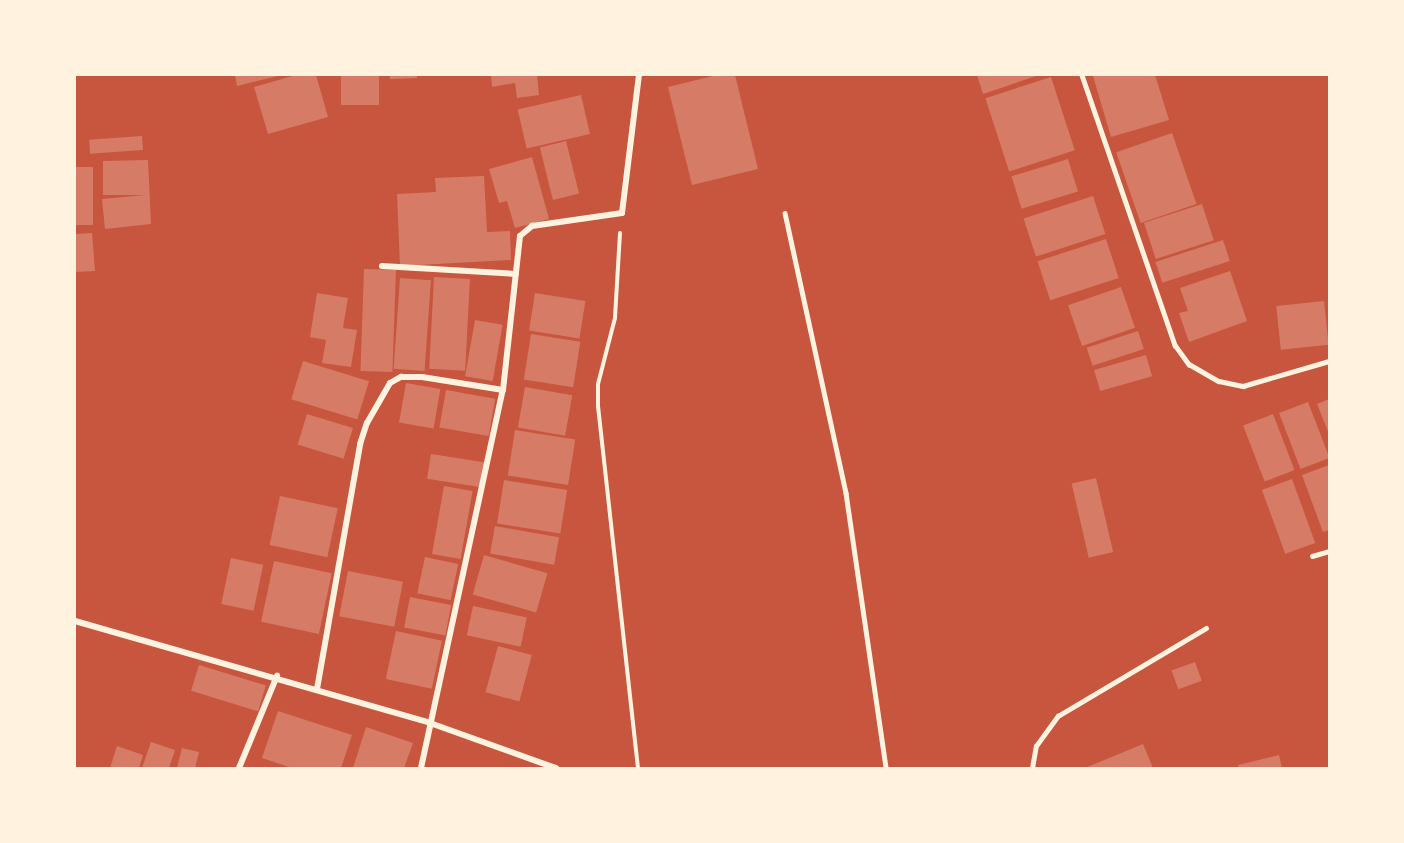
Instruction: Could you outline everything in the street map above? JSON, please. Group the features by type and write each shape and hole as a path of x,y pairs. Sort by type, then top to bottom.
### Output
{"street":[{"path":"421,768 503,390 520,236 525,230 622,213 639,75"},
{"path":"382,266 516,274"},
{"path":"317,689 360,444 367,423 390,383 401,377 422,377 503,390"},
{"path":"75,621 277,676 430,723 556,768"},
{"path":"240,768 277,676"}],"lane":[{"path":"1082,75 1175,345 1189,364 1219,381 1243,386 1329,361"},
{"path":"785,213 846,493 886,768"},
{"path":"1312,556 1329,551"},
{"path":"1032,768 1036,746 1058,716 1206,628"}],"path":[{"path":"622,213 615,318 598,384 598,406 638,768"}],"building":[{"path":"235,75 278,75 278,76 237,86"},
{"path":"296,75 316,75 328,117 268,134 254,87"},
{"path":"341,75 379,75 379,105 341,105"},
{"path":"390,75 417,75 417,78 390,79"},
{"path":"491,75 537,75 539,95 517,98 515,83 492,87"},
{"path":"717,75 735,75 758,169 692,185 668,87"},
{"path":"977,75 1039,75 983,94"},
{"path":"1155,75 1169,120 1111,137 1093,76"},
{"path":"1051,77 1075,150 1009,172 985,98"},
{"path":"581,95 590,134 527,149 518,110"},
{"path":"1172,133 1196,204 1141,223 1116,152"},
{"path":"142,136 143,150 90,154 89,140"},
{"path":"566,141 579,193 553,200 540,148"},
{"path":"532,157 549,219 515,228 507,201 499,203 489,169"},
{"path":"1068,159 1078,192 1022,209 1012,176"},
{"path":"148,160 151,224 105,229 102,199 145,195 103,195 103,161"},
{"path":"75,167 93,167 93,225 75,225"},
{"path":"484,176 487,232 510,231 511,260 400,266 397,194 436,192 435,178"},
{"path":"1093,196 1105,234 1036,257 1024,219"},
{"path":"1202,204 1214,240 1156,259 1144,223"},
{"path":"92,233 95,271 75,272 75,234"},
{"path":"1106,239 1119,278 1050,300 1038,261"},
{"path":"1223,240 1230,261 1162,283 1155,262"},
{"path":"364,269 396,270 392,372 360,371"},
{"path":"1230,271 1247,321 1189,342 1179,313 1188,311 1180,288"},
{"path":"434,277 470,279 465,371 429,369"},
{"path":"400,278 431,280 425,371 394,369"},
{"path":"1121,287 1135,328 1082,346 1068,305"},
{"path":"317,293 348,298 343,328 357,330 351,367 322,363 326,340 310,337"},
{"path":"535,293 585,301 579,339 529,331"},
{"path":"1324,301 1329,345 1281,350 1276,306"},
{"path":"475,320 503,325 493,381 465,376"},
{"path":"1138,331 1144,349 1093,366 1087,348"},
{"path":"531,334 580,342 573,387 524,379"},
{"path":"1146,355 1152,376 1100,391 1094,370"},
{"path":"303,361 369,381 357,419 291,399"},
{"path":"406,383 440,389 434,428 399,422"},
{"path":"525,387 572,395 565,436 518,427"},
{"path":"446,390 495,399 489,436 439,427"},
{"path":"1329,399 1329,434 1317,404"},
{"path":"1308,402 1329,458 1301,469 1279,413"},
{"path":"307,414 353,428 344,459 298,445"},
{"path":"1273,414 1295,470 1265,481 1243,425"},
{"path":"515,430 575,440 568,485 508,475"},
{"path":"431,454 485,463 481,487 427,479"},
{"path":"1329,465 1329,530 1323,532 1302,475"},
{"path":"1096,478 1113,552 1089,558 1072,484"},
{"path":"1292,479 1315,543 1285,554 1262,490"},
{"path":"504,480 567,490 560,533 497,523"},
{"path":"444,486 473,491 461,559 432,554"},
{"path":"280,496 338,508 327,557 270,545"},
{"path":"495,526 559,537 554,565 490,554"},
{"path":"484,555 547,573 536,613 473,594"},
{"path":"425,557 458,564 451,600 417,593"},
{"path":"231,558 263,565 254,611 221,604"},
{"path":"274,561 332,573 319,634 261,622"},
{"path":"348,571 403,582 394,627 339,616"},
{"path":"410,597 451,605 445,635 404,627"},
{"path":"473,606 527,617 521,647 467,635"},
{"path":"396,631 442,641 432,689 386,679"},
{"path":"498,646 532,655 519,701 486,692"},
{"path":"1195,662 1202,681 1178,689 1172,671"},
{"path":"199,665 266,685 258,711 191,691"},
{"path":"278,711 352,735 341,768 292,768 262,758"},
{"path":"366,727 413,743 404,768 353,768"},
{"path":"151,742 175,750 169,768 142,768"},
{"path":"1143,744 1153,768 1085,768"},
{"path":"117,746 143,755 139,768 110,768"},
{"path":"182,748 199,752 195,768 177,768"},
{"path":"1279,755 1282,768 1239,768 1238,765"}]}
